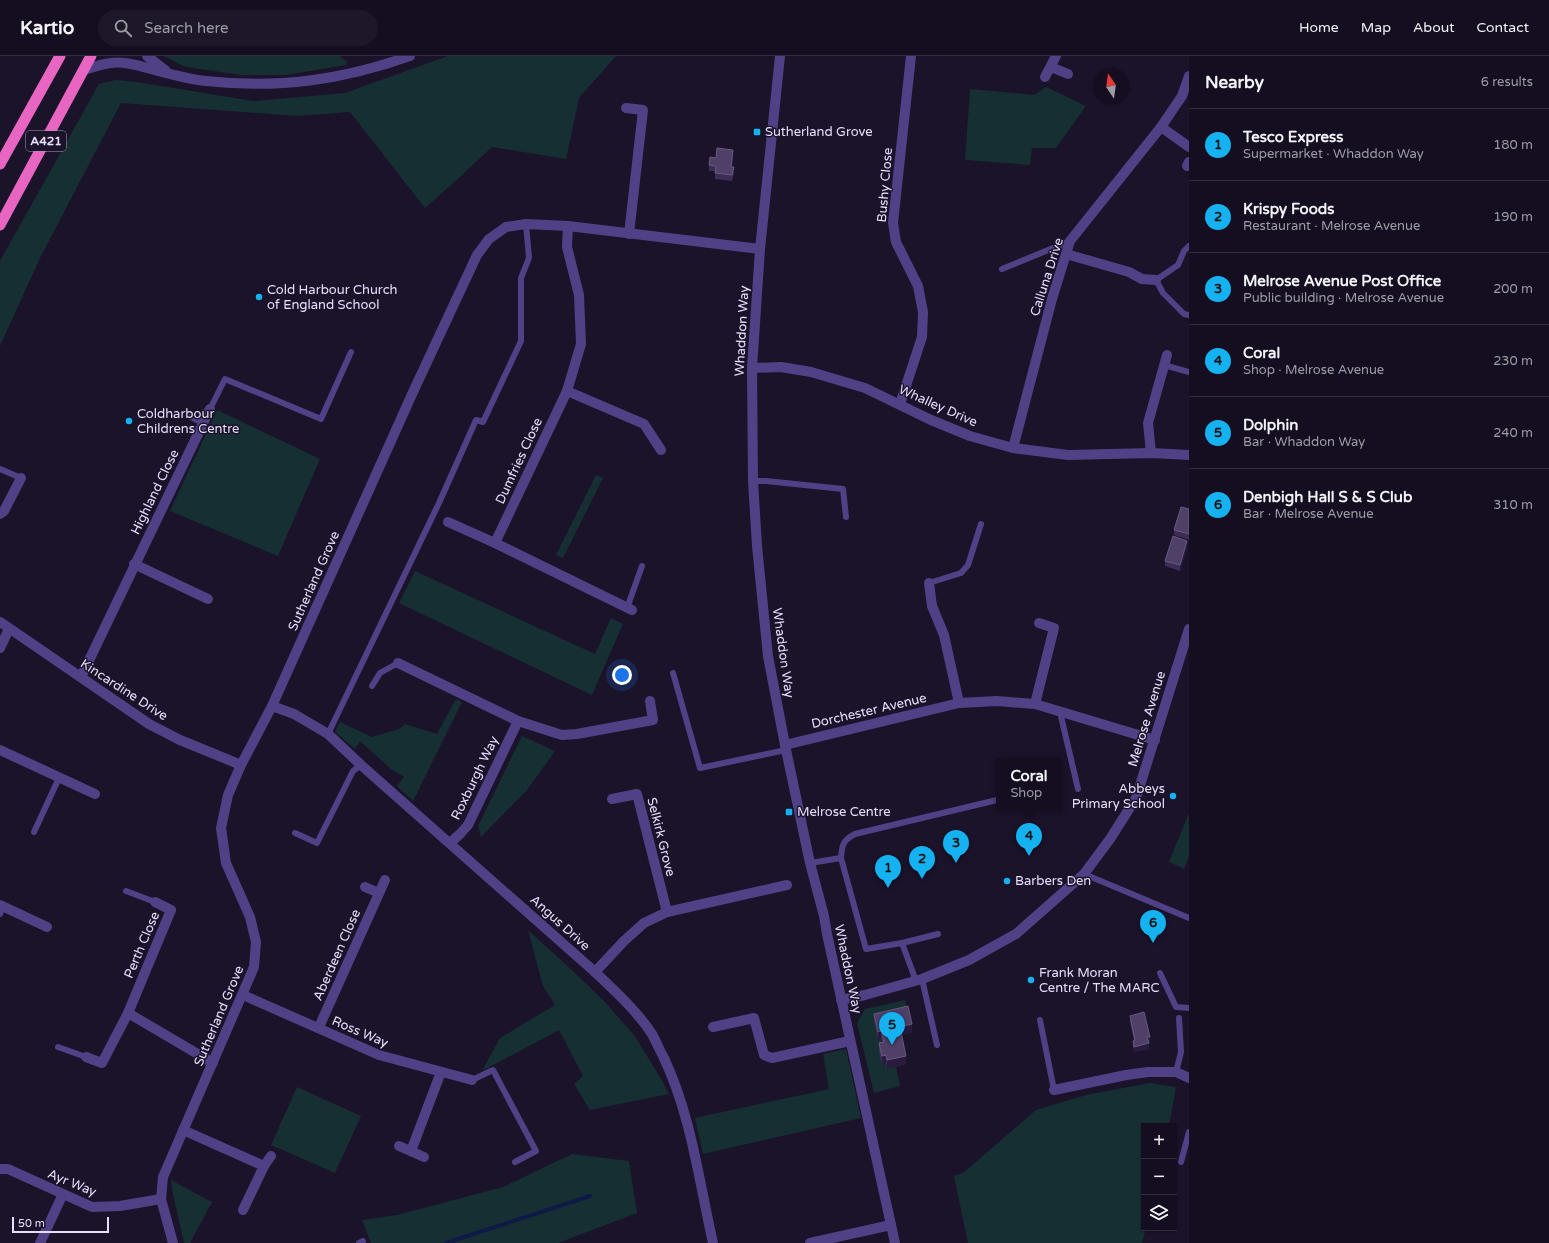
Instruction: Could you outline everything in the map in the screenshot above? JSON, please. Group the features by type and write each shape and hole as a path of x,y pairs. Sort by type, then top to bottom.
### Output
{"highway":[{"name":"A421","path":"0,164 60,56"},
{"name":"A421","path":"0,225 91,56"}],"street":[{"path":"147,56 170,73"},
{"path":"84,70 112,63 132,64 204,81 250,85 295,83 343,76 384,66 410,56"},
{"name":"Whaddon Way","path":"780,56 760,249 752,368 753,481 757,546 768,656 785,748 810,864 824,916 841,1000 895,1243"},
{"name":"Bushy Close","path":"900,404 922,337 924,312 918,286 896,242 893,224 911,56"},
{"path":"1045,77 1056,56"},
{"path":"1051,67 1068,74"},
{"name":"Calluna Drive","path":"1013,448 1052,299 1070,241 1161,127 1182,96 1189,76"},
{"path":"626,108 643,110 629,234"},
{"path":"1161,127 1189,147"},
{"name":"Sutherland Grove","path":"161,1199 163,1177 254,967 256,942 250,917 226,863 221,828 228,794 241,765 272,706 413,392 477,255 489,239 506,227 526,224 568,226 760,249"},
{"name":"Dumfries Close","path":"495,542 567,391 581,344 579,295 567,247 568,226"},
{"path":"1066,254 1129,272 1142,279 1156,280"},
{"path":"1151,453 1148,422 1167,355"},
{"name":"Whalley Drive","path":"752,368 781,367 812,372 865,388 931,420 970,436 1013,448 1068,455 1151,453 1189,454"},
{"path":"567,391 644,424 661,450"},
{"name":"Highland Close","path":"81,677 134,564 210,409"},
{"path":"0,514 4,511 21,478"},
{"path":"448,522 495,542 630,609"},
{"path":"134,564 208,599"},
{"path":"929,583 932,606 944,635 959,703"},
{"name":"Kincardine Drive","path":"0,622 149,724 180,740 241,765"},
{"path":"1035,704 1054,628 1039,623"},
{"path":"0,648 9,629"},
{"name":"Melrose Avenue","path":"841,1000 919,980 938,974 969,960 1016,934 1084,874 1110,839 1136,798 1189,631"},
{"path":"398,663 518,720 562,735 577,734 653,720 650,701"},
{"name":"Dorchester Avenue","path":"785,748 959,703 997,701 1035,704 1155,740"},
{"name":"Angus Drive","path":"272,706 294,714 328,734 595,972 628,1005 652,1035 672,1075 688,1124 713,1243"},
{"name":"Roxburgh Way","path":"450,843 468,825 518,720"},
{"path":"0,750 94,794"},
{"name":"Selkirk Grove","path":"612,799 637,794 667,912"},
{"name":"Aberdeen Close","path":"318,1028 385,880"},
{"path":"595,972 624,941 644,923 667,912 787,884"},
{"path":"365,887 379,893"},
{"name":"Perth Close","path":"86,1057 102,1063 128,1013 171,910 155,902"},
{"path":"1,909 47,927"},
{"name":"Ross Way","path":"243,995 379,1055 472,1080"},
{"path":"128,1013 212,1063"},
{"path":"713,1027 754,1018 764,1054 772,1058 850,1041"},
{"path":"411,1151 442,1072"},
{"path":"1054,1090 1148,1072 1176,1072 1189,1078"},
{"path":"183,1130 264,1166"},
{"path":"400,1146 424,1157"},
{"path":"243,1210 264,1166 271,1156"},
{"name":"Ayr Way","path":"0,1169 8,1169 92,1207 120,1206 161,1199"},
{"path":"40,1243 63,1194"},
{"path":"161,1199 173,1243"},
{"path":"810,1243 891,1225"}],"lane":[{"path":"328,734 439,503 476,420 483,422 521,341 521,278 530,258 526,224"},
{"path":"1002,270 1070,241"},
{"path":"1189,246 1184,251 1178,265 1156,280 1163,293 1184,314 1189,315"},
{"path":"210,409 225,379 321,419 350,352"},
{"path":"1164,365 1189,372"},
{"path":"191,417 203,423"},
{"path":"0,469 21,478"},
{"path":"753,481 843,489 846,517"},
{"path":"929,583 961,573 968,565 981,524"},
{"path":"630,609 642,566"},
{"path":"372,686 380,673 398,663"},
{"path":"673,673 700,768 785,748"},
{"path":"1060,712 1078,789"},
{"path":"295,833 317,843 353,771 361,765"},
{"path":"34,832 59,778"},
{"path":"938,934 866,950 841,858 842,845 847,838 855,834 996,800"},
{"path":"810,864 841,858"},
{"path":"1084,874 1189,918"},
{"name":"Perth Close","path":"126,891 155,902"},
{"path":"902,943 919,980 937,1045"},
{"path":"1160,973 1176,1007 1189,1008"},
{"path":"1176,1072 1180,1052 1179,1018"},
{"path":"1040,1020 1054,1090"},
{"name":"Perth Close","path":"58,1048 86,1057"},
{"path":"472,1080 493,1070 533,1144 536,1151 515,1162"},
{"path":"1182,1162 1189,1132"}],"green space":[{"path":"163,56 340,56 347,62 346,65 286,75 241,75 186,67"},
{"path":"448,56 616,56 579,98 566,159 492,147 425,208 350,112 297,116 121,103 40,258 0,346 0,261 99,84 116,80 137,82 253,101 345,93"},
{"path":"1046,87 1086,106 1056,148 1032,148 1030,165 965,160 970,89 1034,95"},
{"path":"217,410 320,459 278,556 170,511"},
{"path":"596,475 603,478 563,558 556,555"},
{"path":"415,571 595,654 611,618 623,624 592,695 399,603"},
{"path":"456,699 462,702 413,801 397,786 404,777 391,769 360,741 355,749 335,732 340,722 372,737 399,729 405,724 437,734"},
{"path":"522,736 555,751 527,790 481,837 478,826"},
{"path":"1189,813 1189,856 1184,869 1169,862"},
{"path":"528,930 604,1001 634,1035 669,1094 590,1110 574,1084 583,1076 559,1030 482,1071 500,1038 555,1005 543,986"},
{"path":"905,1000 908,1014 881,1039 886,1064 896,1067 900,1086 874,1093 857,1023 865,1009"},
{"path":"846,1049 861,1118 703,1154 695,1118 829,1089 823,1054"},
{"path":"1149,1083 1176,1087 1170,1123 1141,1123 1141,1231 1145,1231 1142,1243 968,1243 954,1176 963,1173 1036,1110 1086,1095"},
{"path":"297,1087 361,1116 335,1173 271,1145"},
{"path":"572,1154 629,1161 637,1213 558,1243 371,1243 362,1220 397,1215 503,1187"},
{"path":"171,1180 212,1202 190,1243 184,1243"}],"building":[{"path":"717,148 733,150 731,167 734,167 732,175 715,173 716,166 709,165 710,157 716,158"},
{"path":"1181,507 1189,509 1189,534 1174,530"},
{"path":"1173,536 1187,541 1180,565 1165,561"},
{"path":"908,1006 912,1024 900,1027 906,1056 887,1060 886,1055 882,1056 879,1043 884,1042 881,1031 878,1032 874,1014"},
{"path":"1144,1012 1150,1037 1147,1037 1149,1043 1134,1047 1133,1041 1135,1040 1130,1016"}],"waterway":[{"path":"446,1243 590,1196"}],"place":[{"name":"Sutherland Grove","path":"757,132"},
{"name":"Cold Harbour Church of England School","path":"259,297"},
{"name":"Coldharbour Childrens Centre","path":"129,421"},
{"name":"Abbeys Primary School","path":"1173,796"},
{"name":"Melrose Centre","path":"789,812"},
{"name":"Coral","path":"1029,856"},
{"name":"Melrose Avenue Post Office","path":"956,863"},
{"name":"Krispy Foods","path":"922,879"},
{"name":"Barbers Den","path":"1007,881"},
{"name":"Tesco Express","path":"888,888"},
{"name":"Denbigh Hall S & S Club","path":"1153,943"},
{"name":"Frank Moran Centre / The MARC","path":"1031,980"},
{"name":"Dolphin","path":"892,1045"}]}
